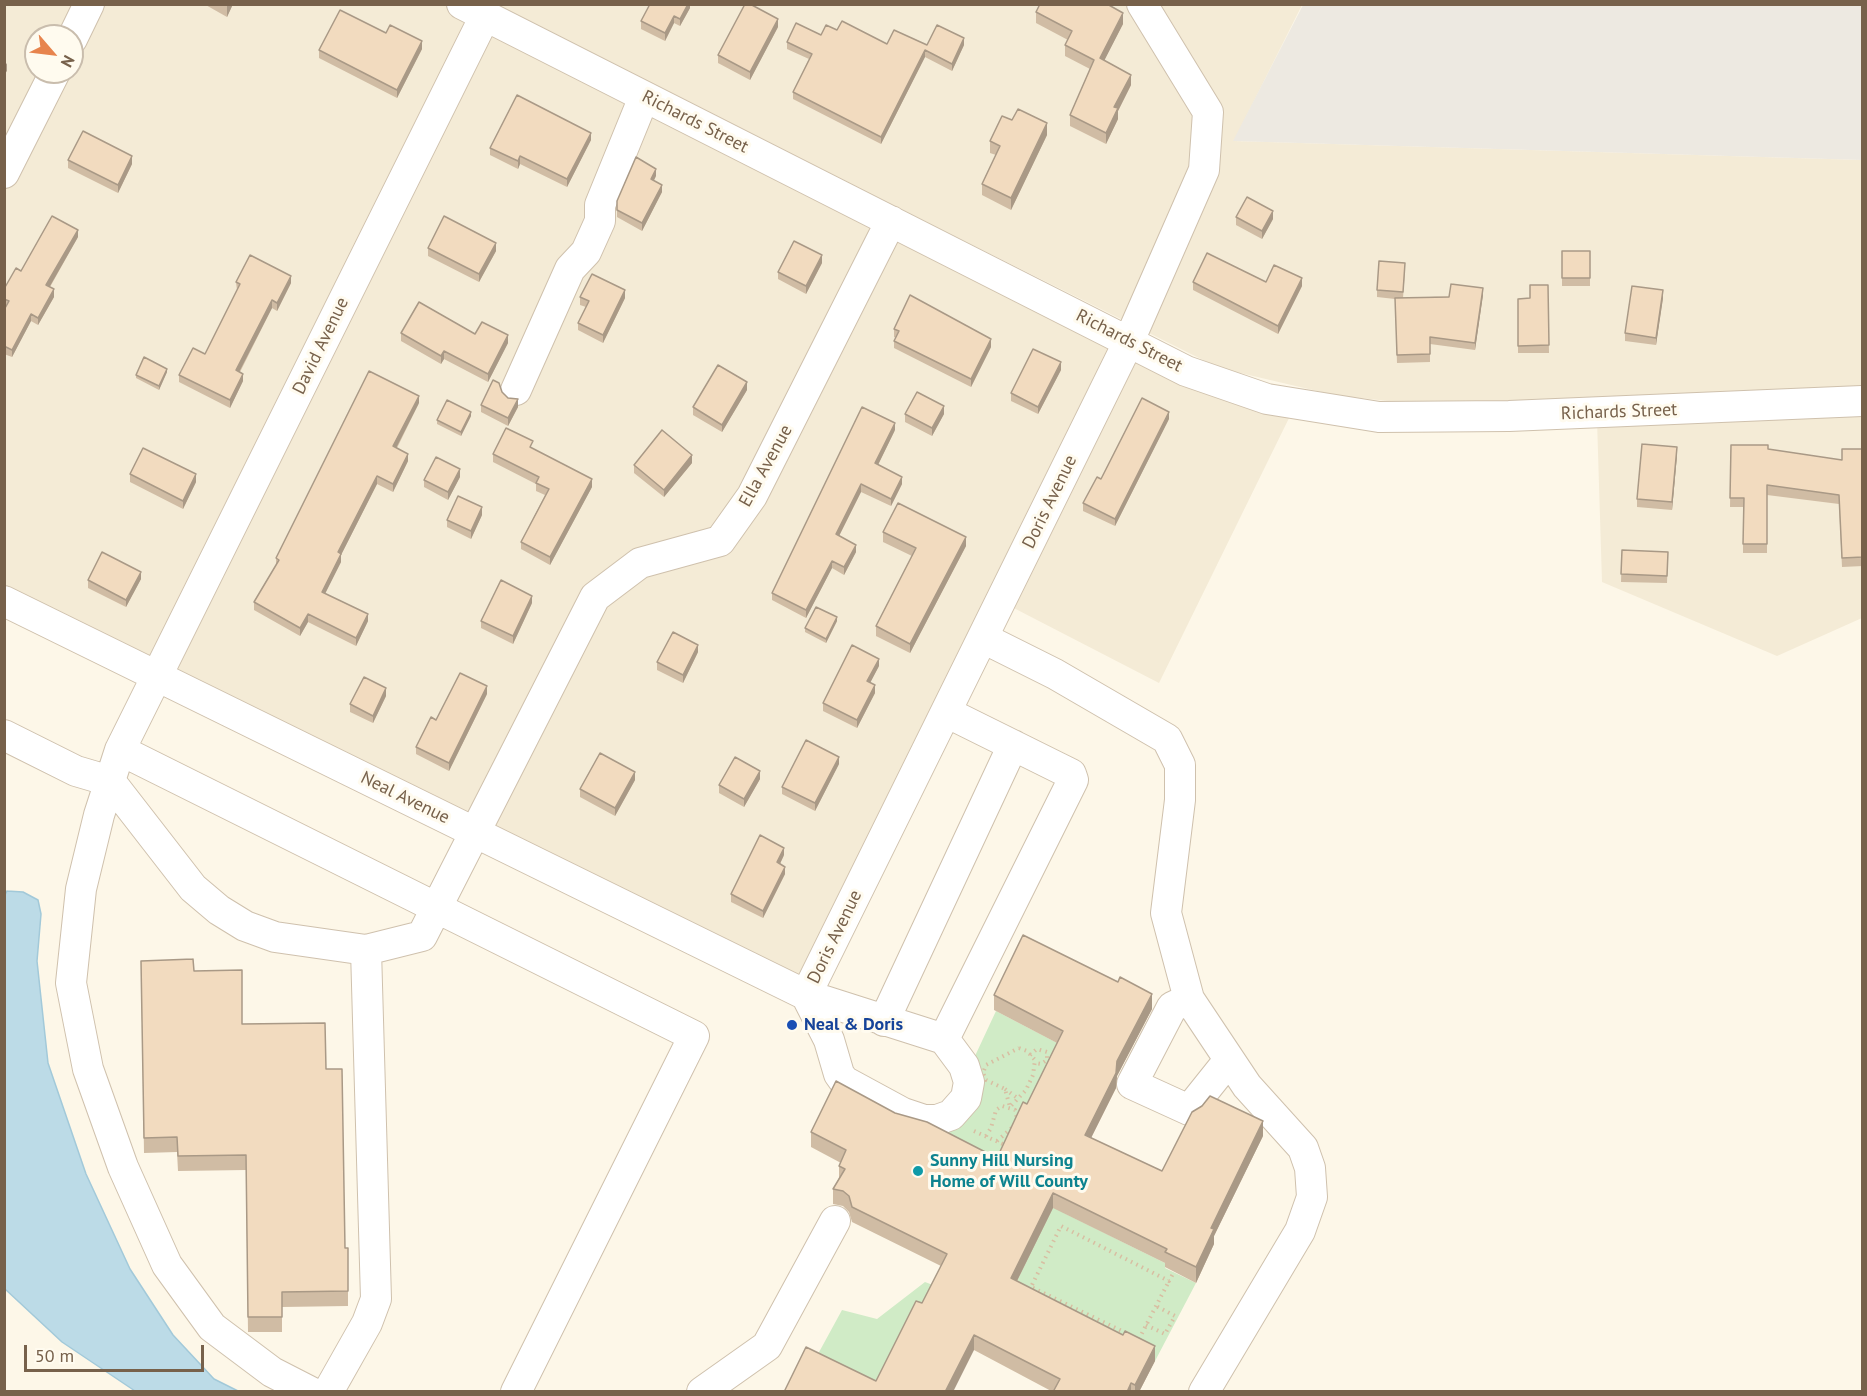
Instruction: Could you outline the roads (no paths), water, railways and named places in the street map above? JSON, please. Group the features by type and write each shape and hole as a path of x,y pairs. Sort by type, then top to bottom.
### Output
{"street":[{"path":"79,24 89,4"},
{"name":"Doris Avenue","path":"806,995 1130,340 1204,170 1208,112 1142,4"},
{"name":"Richards Street","path":"473,10 1130,340 1186,371 1267,399 1379,417 1509,416 1863,401"},
{"name":"David Avenue","path":"311,1392 272,1372 212,1327 167,1265 123,1167 88,1069 71,983 81,889 120,750 473,10"},
{"path":"4,173 49,84"},
{"path":"516,390 570,269 586,252 600,221 600,206 644,97"},
{"name":"Ella Avenue","path":"366,950 422,936 473,832 595,597 640,563 720,541 752,496 891,221"},
{"name":"Neal Avenue","path":"4,601 806,995 944,1040"},
{"path":"983,638 1075,685 1167,739 1180,765 1180,800 1166,912 1189,999 1247,1086 1303,1148 1310,1168 1312,1197 1300,1231 1204,1392"},
{"path":"806,995 829,1041 839,1074 844,1081 916,1118 937,1120 951,1115 966,1098 969,1082 964,1065 944,1040 1073,780 1071,774 946,711"},
{"path":"7,745 110,781 186,880 219,910 245,926 274,937 366,950 376,1299 367,1323 328,1392"},
{"path":"829,1041 874,1017 1013,745"},
{"path":"120,750 694,1036 516,1392"},
{"path":"1189,999 1172,1007 1132,1084 1189,1110 1229,1059"},
{"path":"702,1392 767,1346 835,1221"}],"water":[{"path":"7,891 23,892 38,900 41,914 37,961 48,1063 86,1174 130,1269 173,1335 214,1379 238,1391 135,1391 62,1342 5,1289 4,896"}],"place":[{"name":"Neal & Doris","path":"792,1025"},
{"name":"Sunny Hill Nursing Home of Will County","path":"918,1171"}]}
